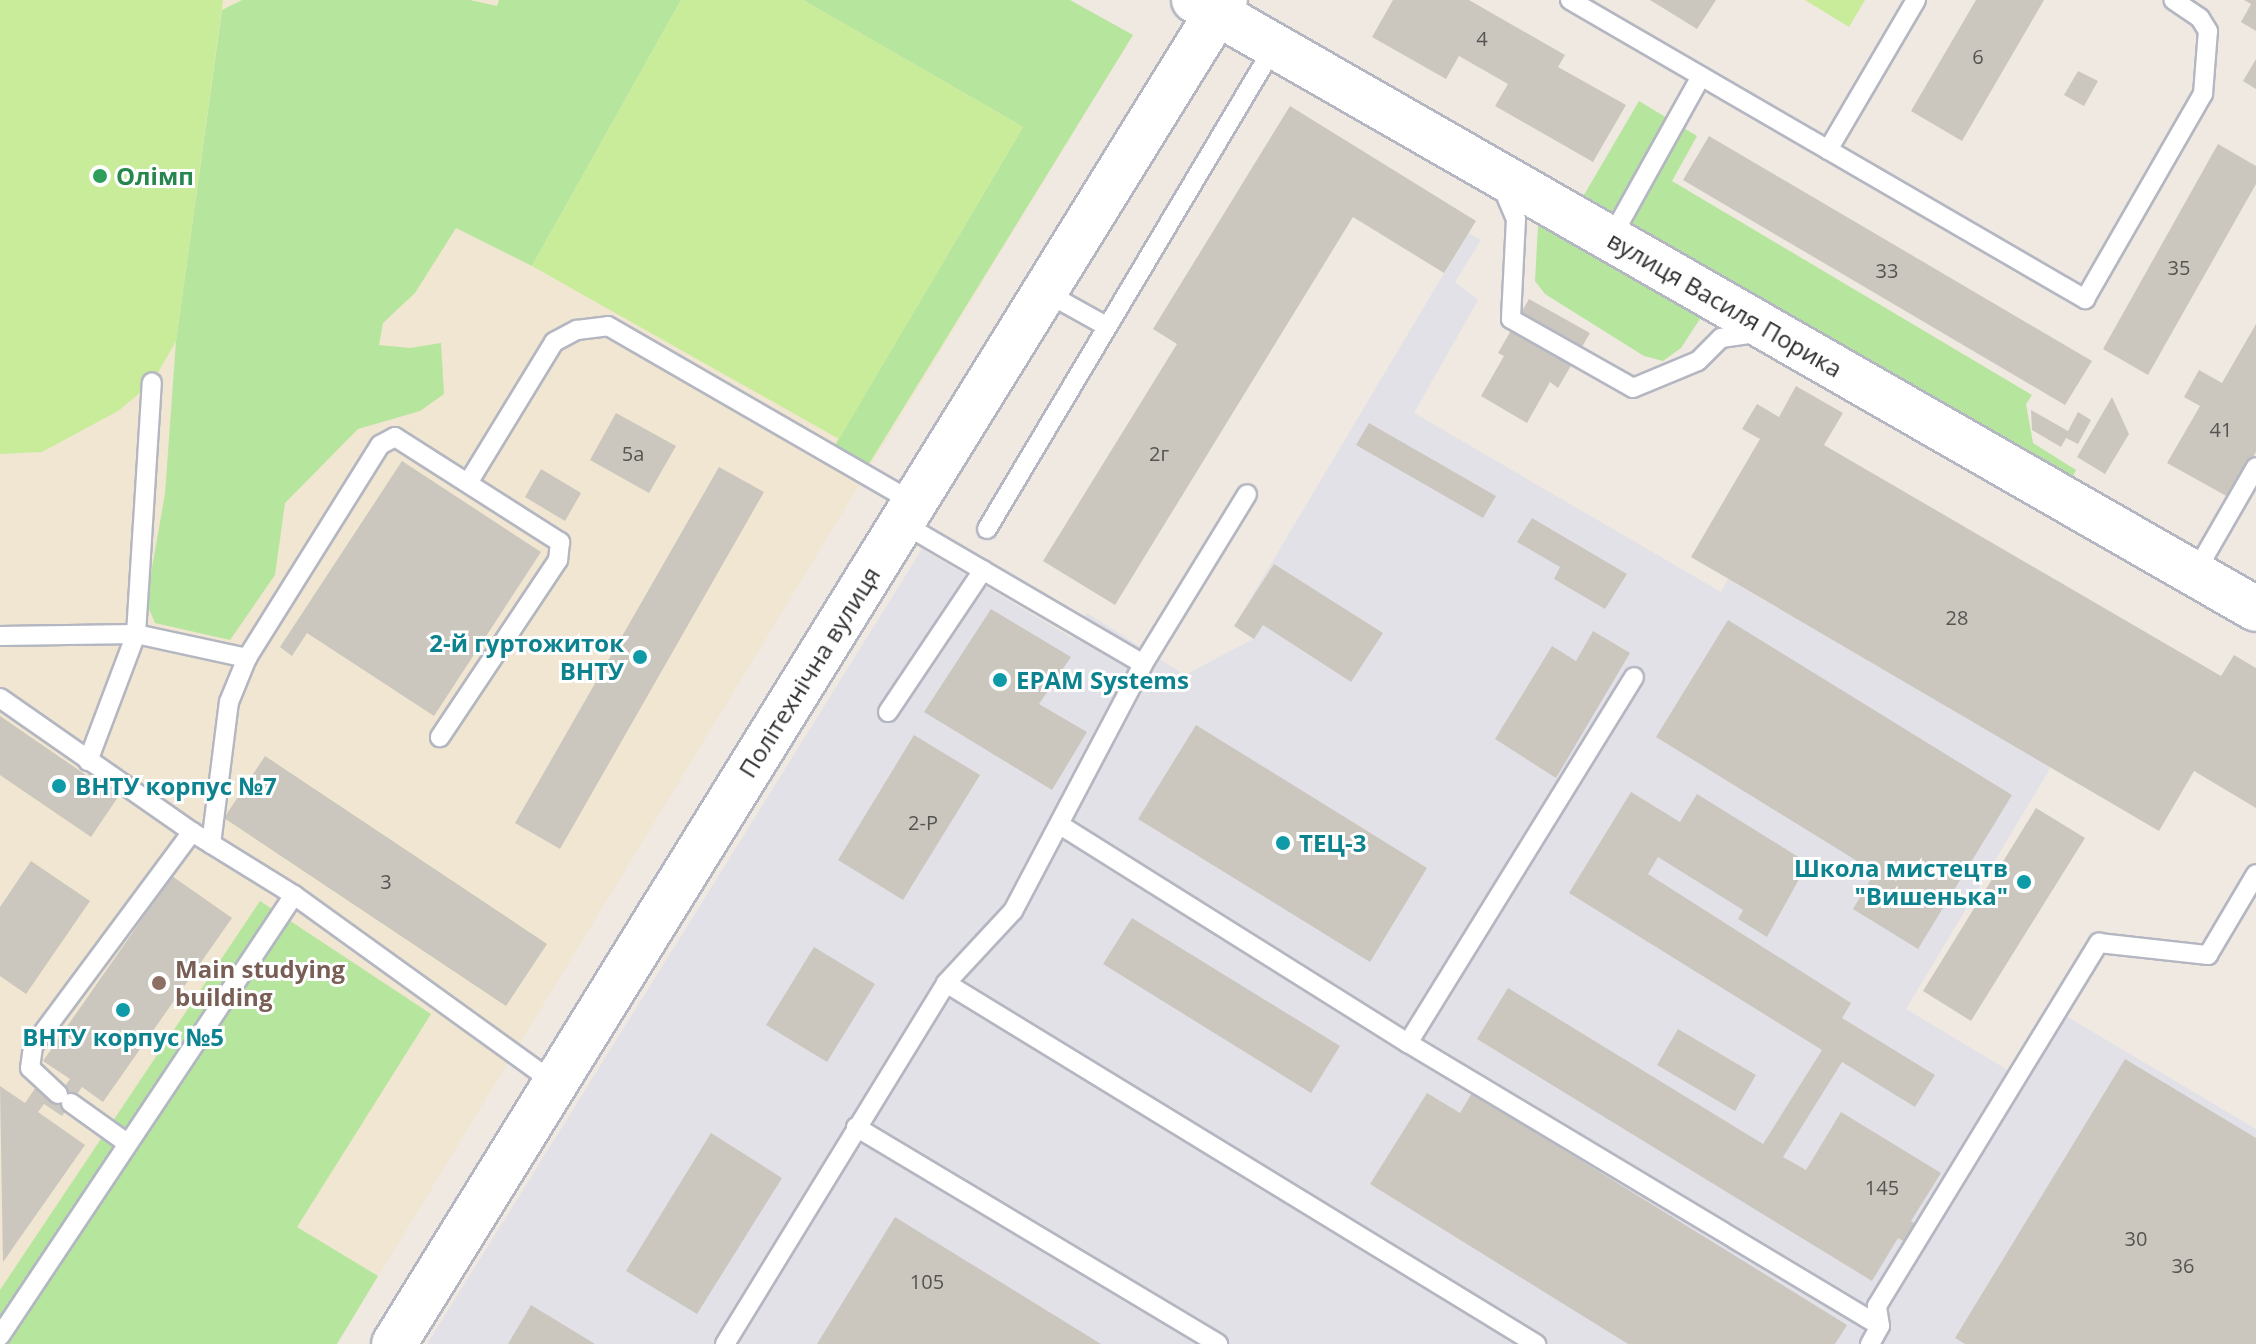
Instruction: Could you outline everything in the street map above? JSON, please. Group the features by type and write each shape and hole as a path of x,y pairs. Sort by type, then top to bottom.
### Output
{"street":[{"name":"вулиця Василя Порика","path":"1212,4 1495,171 2256,609"},
{"name":"Політехнічна вулиця","path":"394,1344 1045,292 1212,4"}],"lane":[{"path":"1570,0 2085,299 2203,94 2208,31 2200,18 2173,0"},
{"path":"1828,150 1916,0"},
{"path":"987,529 1262,67"},
{"path":"1611,238 1701,76"},
{"path":"1495,171 1516,219 1511,319 1633,388 1698,361 1721,338 1773,331"},
{"path":"1045,292 1106,326"},
{"path":"468,483 554,342 577,330 608,326 908,512 983,570 1143,664"},
{"path":"88,761 136,634 152,383"},
{"path":"211,844 229,702 247,658 380,445 395,437 560,542 558,560 440,737"},
{"path":"2195,573 2256,467"},
{"path":"725,1344 946,983 1013,911 1143,664 1247,494"},
{"path":"888,712 983,570"},
{"path":"0,636 136,634 247,658"},
{"path":"1408,1043 1634,677"},
{"path":"0,698 192,832 294,895 555,1083"},
{"path":"1060,825 1408,1043 1880,1326"},
{"path":"127,1143 65,1099 30,1068 33,1046 192,832"},
{"path":"1870,1344 1880,1326 1877,1306 2099,943 2208,955 2256,874"},
{"path":"0,1336 6,1312 127,1143 294,895"},
{"path":"946,983 1536,1344"},
{"path":"856,1127 1218,1344"}],"shaded area":[{"path":"0,0 1070,0 1133,35 337,1344 0,1344"},
{"path":"1468,233 1481,240 1455,282 1478,300 1414,413 1721,592 1728,579 2051,767 1906,1009 2016,1075 2056,1010 2256,1129 2256,1344 427,1344 922,549 1072,638 1087,613 1185,675 1253,639 1234,626"}],"green space":[{"name":"Олімп","path":"0,0 223,0 176,341 152,383 118,411 42,452 0,454"},
{"path":"242,0 470,0 497,6 499,0 681,0 532,266 456,228 415,293 383,323 379,345 410,348 441,343 444,394 420,411 358,429 285,503 275,575 230,640 155,623 146,602 165,494 176,341 222,10"},
{"path":"681,0 803,0 1023,127 839,439 532,266"},
{"path":"803,0 1070,0 1133,35 864,472 831,452 1023,127"},
{"path":"1805,0 1865,0 1849,27"},
{"path":"1639,101 1697,136 1672,181 2032,395 2026,404 2033,443 2076,470 2070,482 1584,195"},
{"path":"1546,216 1705,311 1681,348 1663,361 1644,356 1545,294 1535,281 1538,226"},
{"path":"260,901 431,1014 297,1227 378,1276 337,1344 0,1344 0,1290"}],"building":[{"path":"1393,0 1469,0 1565,55 1558,67 1626,105 1593,162 1495,106 1508,84 1459,56 1446,79 1372,37"},
{"path":"1650,0 1716,0 1697,29"},
{"path":"1976,0 2044,0 1962,141 1911,111"},
{"path":"2244,0 2256,0 2256,31 2241,22 2251,4"},
{"path":"2256,59 2256,89 2243,81"},
{"path":"2078,71 2098,81 2084,106 2064,95"},
{"path":"1290,106 1476,221 1444,273 1353,217 1115,605 1043,561 1177,344 1153,329"},
{"path":"1709,136 2092,361 2065,405 1683,180"},
{"path":"2218,144 2256,166 2256,184 2148,375 2103,349"},
{"path":"1529,299 1590,333 1558,388 1550,382 1527,423 1481,396 1504,356 1498,353"},
{"path":"2256,324 2256,452 2230,498 2167,463 2200,406 2184,397 2199,370 2222,383"},
{"path":"1796,386 1843,413 1824,445 2221,676 2234,655 2256,668 2256,808 2194,771 2159,831 1691,557 1760,439 1742,429 1757,404 1779,417"},
{"path":"2112,397 2129,434 2105,474 2077,457"},
{"path":"2031,410 2068,431 2078,412 2091,420 2078,444 2066,438 2061,447 2032,430"},
{"path":"616,413 676,446 649,493 590,460"},
{"path":"1369,423 1496,496 1483,518 1356,445"},
{"path":"402,461 541,552 434,716 307,633 292,656 280,647"},
{"name":"2-й гуртожиток ВНТУ","path":"719,467 764,492 560,849 515,823"},
{"path":"541,469 581,493 565,521 525,497"},
{"path":"1532,518 1627,574 1605,609 1554,579 1560,567 1517,542"},
{"path":"1274,564 1383,633 1351,682 1263,625 1254,639 1234,626"},
{"name":"EPAM Systems","path":"991,609 1071,657 1039,704 1087,732 1052,790 924,712"},
{"path":"1728,620 2012,795 1918,949 1853,909 1875,872 1656,737"},
{"path":"1593,631 1630,653 1556,778 1495,739 1552,646 1576,661"},
{"name":"ВНТУ корпус №7","path":"0,716 118,797 91,837 0,775"},
{"name":"ТЕЦ-3","path":"1196,725 1427,868 1370,962 1138,819"},
{"path":"914,735 980,775 903,900 838,860"},
{"path":"265,756 547,944 506,1006 224,818"},
{"path":"1631,792 1680,822 1697,794 1808,863 1767,937 1738,919 1743,910 1658,857 1648,874 1851,1003 1842,1018 1935,1075 1915,1107 1842,1062 1783,1157 1806,1170 1841,1112 1941,1173 1911,1221 1916,1224 1905,1242 1898,1238 1872,1281 1477,1039 1508,988 1763,1144 1822,1050 1569,893"},
{"name":"Школа мистецтв \"Вишенька\"","path":"2036,808 2085,838 1971,1021 1923,991"},
{"path":"31,861 90,901 26,994 0,976 0,907"},
{"name":"ВНТУ корпус №5","path":"172,876 232,918 103,1102 82,1087 62,1116 44,1104 38,1112 85,1145 3,1262 0,1086 25,1103 38,1084 56,1098 70,1079 43,1061"},
{"path":"1132,918 1340,1046 1311,1093 1103,964"},
{"path":"814,947 875,984 827,1062 766,1025"},
{"path":"1678,1029 1756,1075 1735,1111 1657,1065"},
{"path":"2125,1059 2256,1138 2256,1344 1965,1344 1955,1338"},
{"path":"1427,1093 1460,1113 1472,1093 1847,1325 1835,1344 1628,1344 1370,1184"},
{"path":"711,1133 782,1178 697,1314 626,1271"},
{"path":"895,1217 1101,1344 817,1344"},
{"path":"531,1305 595,1344 508,1344"}],"place":[{"name":"Олімп","path":"100,176"},
{"name":"2-й гуртожиток ВНТУ","path":"640,657"},
{"name":"EPAM Systems","path":"1000,680"},
{"name":"ВНТУ корпус №7","path":"59,786"},
{"name":"ТЕЦ-3","path":"1283,843"},
{"name":"Школа мистецтв \"Вишенька\"","path":"2024,882"},
{"name":"Main studying building","path":"159,983"},
{"name":"ВНТУ корпус №5","path":"123,1010"}]}
